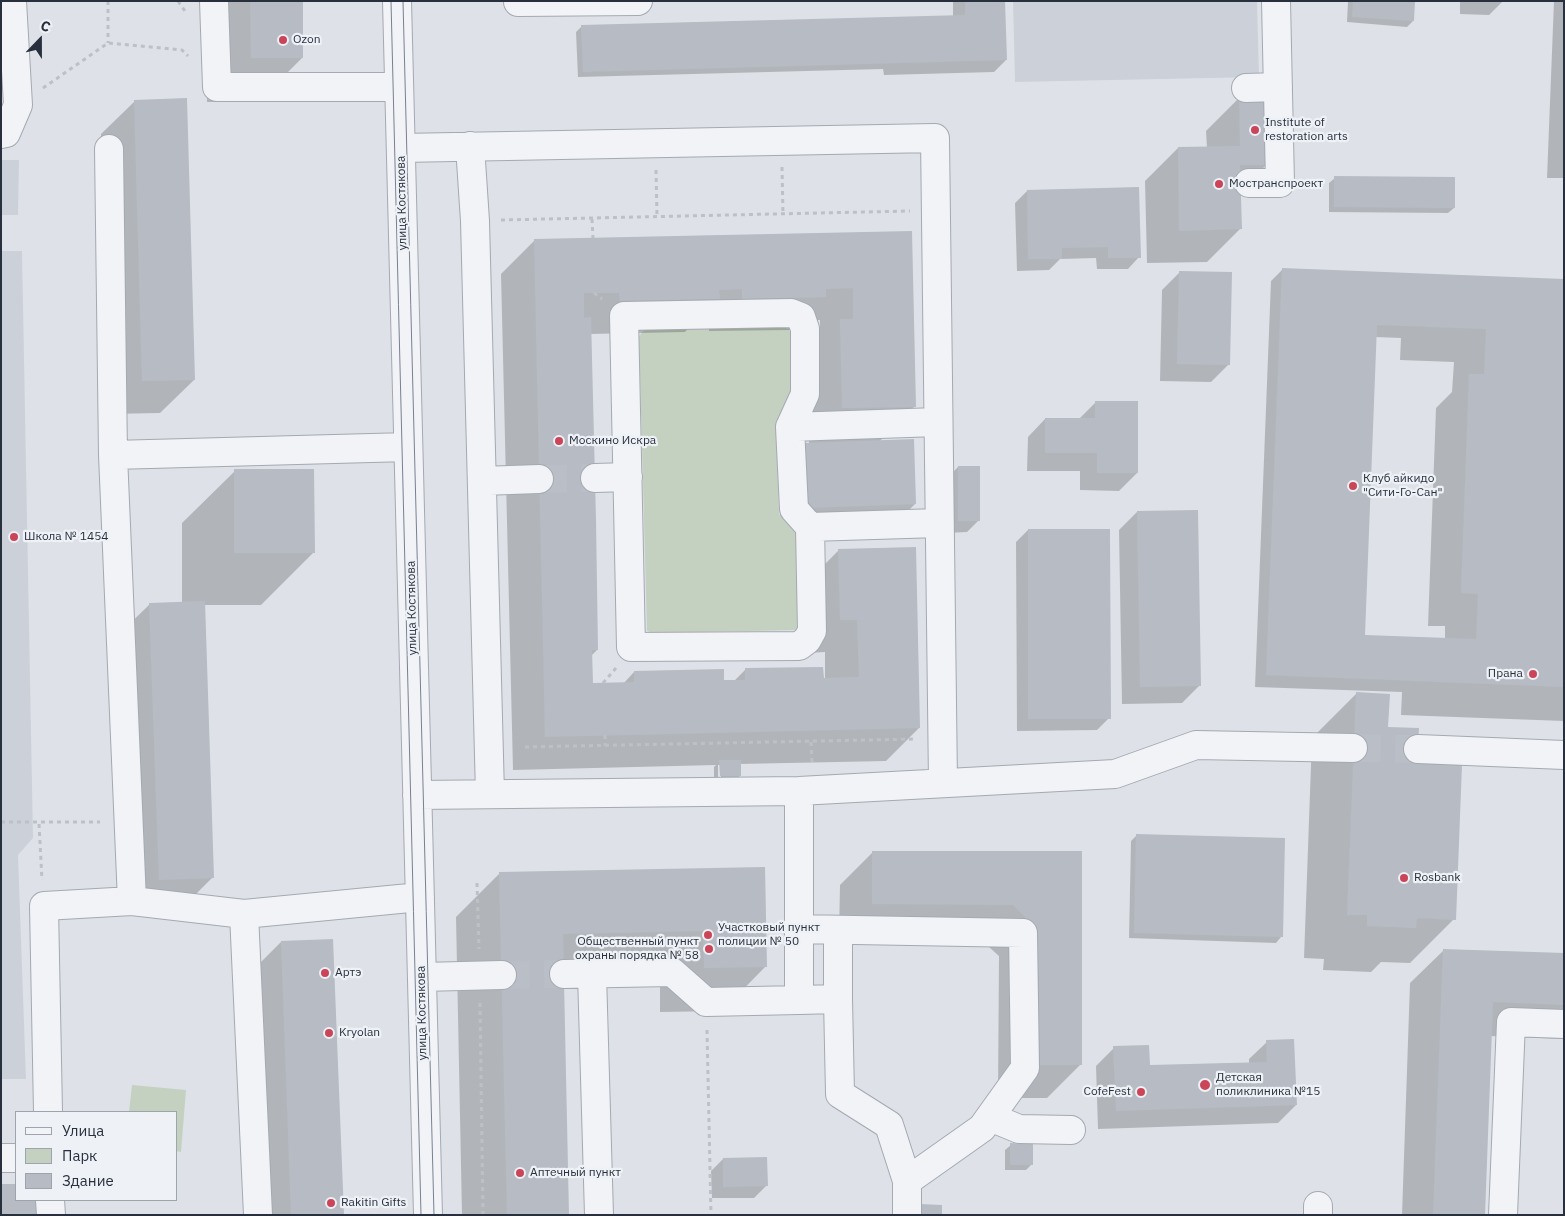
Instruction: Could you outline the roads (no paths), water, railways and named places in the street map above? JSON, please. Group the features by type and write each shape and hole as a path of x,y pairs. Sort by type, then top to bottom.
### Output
{"street":[{"path":"1,134 6,134 18,105 12,1"},
{"path":"214,1 217,87 399,87"},
{"name":"улица Костякова","path":"397,1 428,1215"},
{"path":"518,2 638,1"},
{"path":"1249,183 1280,183 1276,1"},
{"path":"1246,88 1278,87"},
{"path":"401,148 935,138 943,783"},
{"path":"470,146 475,221 490,794"},
{"path":"108,149 114,455 132,901"},
{"path":"791,313 802,317 805,329 805,394 790,427 794,509 810,527 812,631 807,640 799,646 631,647 624,316 791,313"},
{"path":"790,427 938,422"},
{"path":"114,455 408,447"},
{"path":"595,478 628,477"},
{"path":"482,481 539,479"},
{"path":"810,527 940,523"},
{"path":"417,795 799,791 1115,774 1196,745 1354,748"},
{"path":"1418,749 1564,755"},
{"path":"799,791 799,1000"},
{"path":"48,1111 44,906 132,901 244,914 420,897"},
{"path":"244,914 258,1215"},
{"path":"798,929 1023,932 1025,1068 982,1128 907,1181"},
{"path":"838,930 840,1094 889,1125 907,1181 907,1215"},
{"path":"564,974 672,972 706,1002 838,999"},
{"path":"592,974 599,1215"},
{"path":"422,976 490,975"},
{"path":"1504,1215 1511,1022 1564,1024"},
{"path":"990,1117 1019,1129 1071,1130"},
{"path":"1,1158 15,1158"},
{"path":"50,1201 51,1215"}],"tunnel":[{"path":"539,479 595,478"},
{"path":"1353,748 1418,749"},
{"path":"502,975 564,974"}],"tram line":[{"path":"391,1 421,1215"},
{"path":"403,1 434,1215"}],"place":[{"name":"Ozon","path":"283,40"},
{"name":"Institute of restoration arts","path":"1255,130"},
{"name":"Мостранспроект","path":"1219,184"},
{"name":"Москино Искра","path":"559,441"},
{"name":"Клуб айкидо \"Сити-Го-Сан\"","path":"1353,486"},
{"name":"Школа № 1454","path":"14,537"},
{"name":"Прана","path":"1533,674"},
{"name":"Rosbank","path":"1404,878"},
{"name":"Участковый пункт полиции № 50","path":"708,935"},
{"name":"Общественный пункт охраны порядка № 58","path":"709,949"},
{"name":"Артэ","path":"325,973"},
{"name":"Kryolan","path":"329,1033"},
{"name":"Детская поликлиника №15","path":"1205,1085"},
{"name":"CofeFest","path":"1141,1092"},
{"name":"Аптечный пункт","path":"520,1173"},
{"name":"Rakitin Gifts","path":"331,1203"}]}
